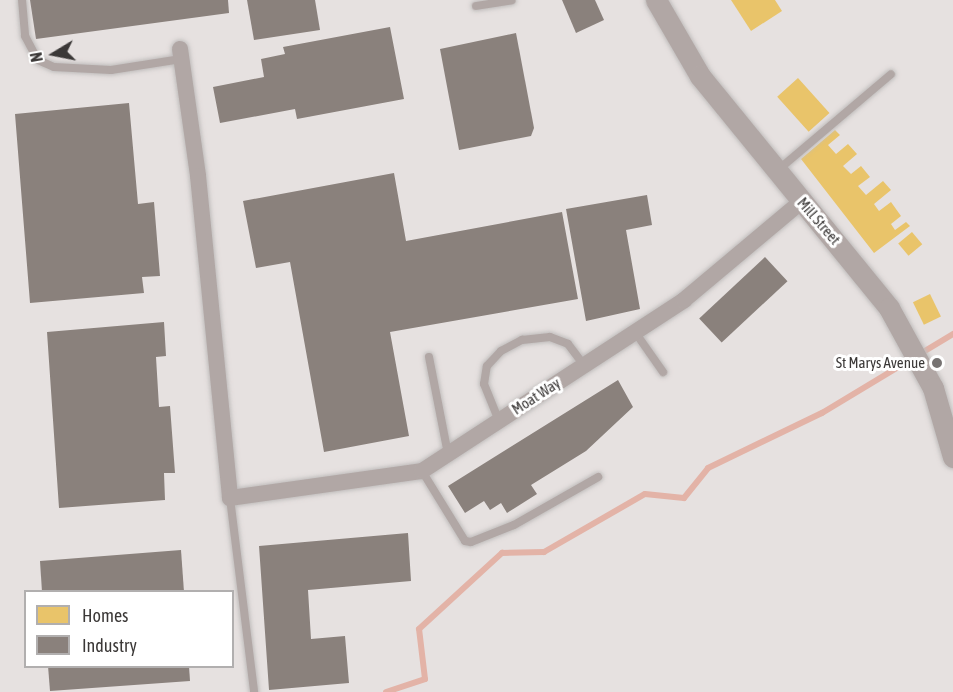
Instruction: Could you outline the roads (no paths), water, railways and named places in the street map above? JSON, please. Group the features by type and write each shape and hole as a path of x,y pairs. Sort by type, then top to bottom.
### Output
{"street":[{"name":"Mill Street","path":"656,0 700,76 889,308 913,346 933,388 953,457"},
{"path":"180,54 198,176 230,498"},
{"name":"Moat Way","path":"230,498 422,471 684,300 802,201"}],"lane":[{"path":"22,0 26,36 38,60 54,67 111,70 180,54"},
{"path":"476,6 512,0"},
{"path":"778,170 891,74"},
{"path":"635,332 663,372"},
{"path":"499,421 484,384 487,366 501,351 522,340 550,337 568,344 584,365"},
{"path":"429,357 448,454"},
{"path":"422,471 460,532 471,542 514,525 598,477"},
{"path":"230,498 254,692"}],"waterway":[{"path":"386,692 425,679 419,629 502,553 544,552 645,494 684,498 708,468 822,413 953,334"}],"place":[{"name":"St Marys Avenue","path":"937,363"}]}
